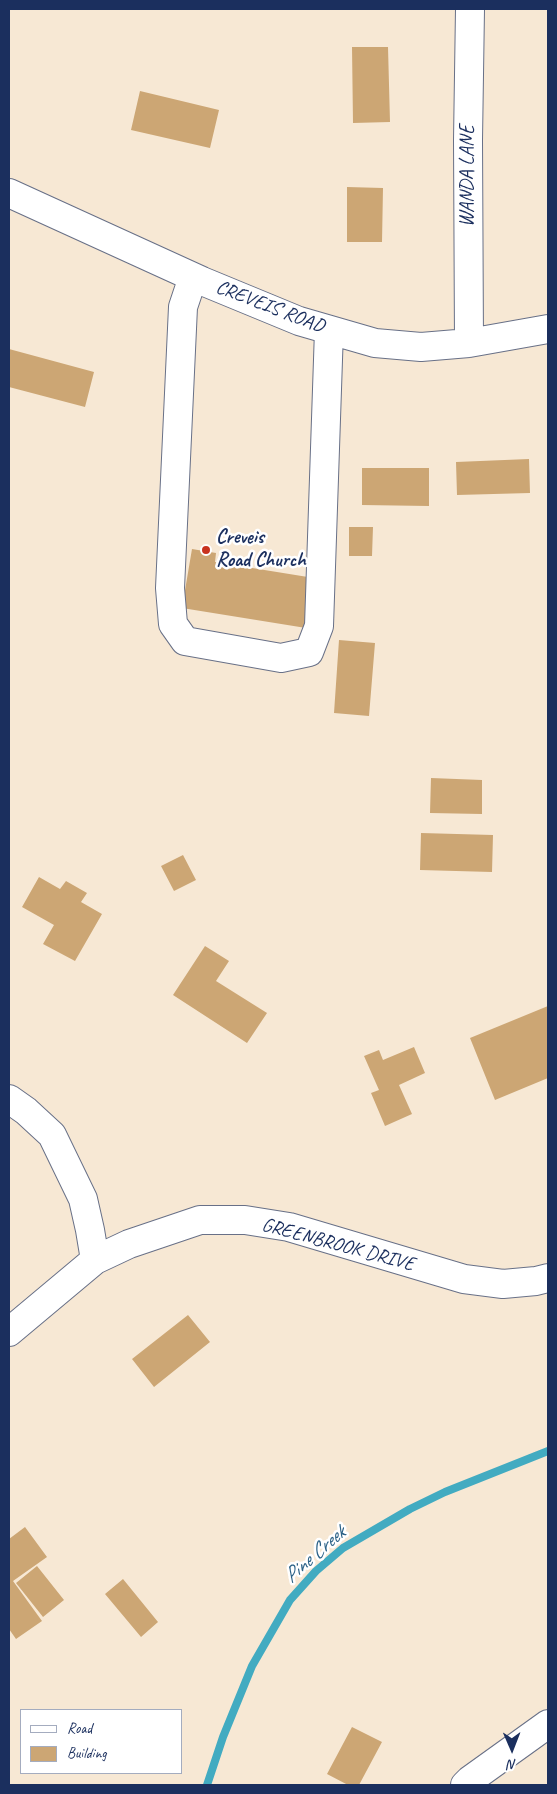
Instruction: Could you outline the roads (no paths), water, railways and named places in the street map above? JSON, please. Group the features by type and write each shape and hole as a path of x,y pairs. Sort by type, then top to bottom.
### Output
{"street":[{"name":"WANDA LANE","path":"470,9 468,140 470,343"},
{"name":"CREVEIS ROAD","path":"9,193 193,277 299,321 375,343 421,347 470,343 548,329"},
{"path":"193,277 183,307 170,588 173,624 185,641 282,658 309,652 319,626 329,330"},
{"path":"9,1099 26,1111 52,1135 82,1199 95,1260"},
{"name":"GREENBROOK DRIVE","path":"9,1332 95,1260 129,1244 200,1220 246,1220 289,1226 464,1279 503,1284 548,1278"},
{"path":"465,1785 548,1724"}],"waterway":[{"name":"Pine Creek","path":"207,1785 223,1737 252,1666 290,1600 316,1571 343,1548 410,1509 445,1492 548,1451"}],"place":[{"name":"Creveis Road Church","path":"206,550"}]}
